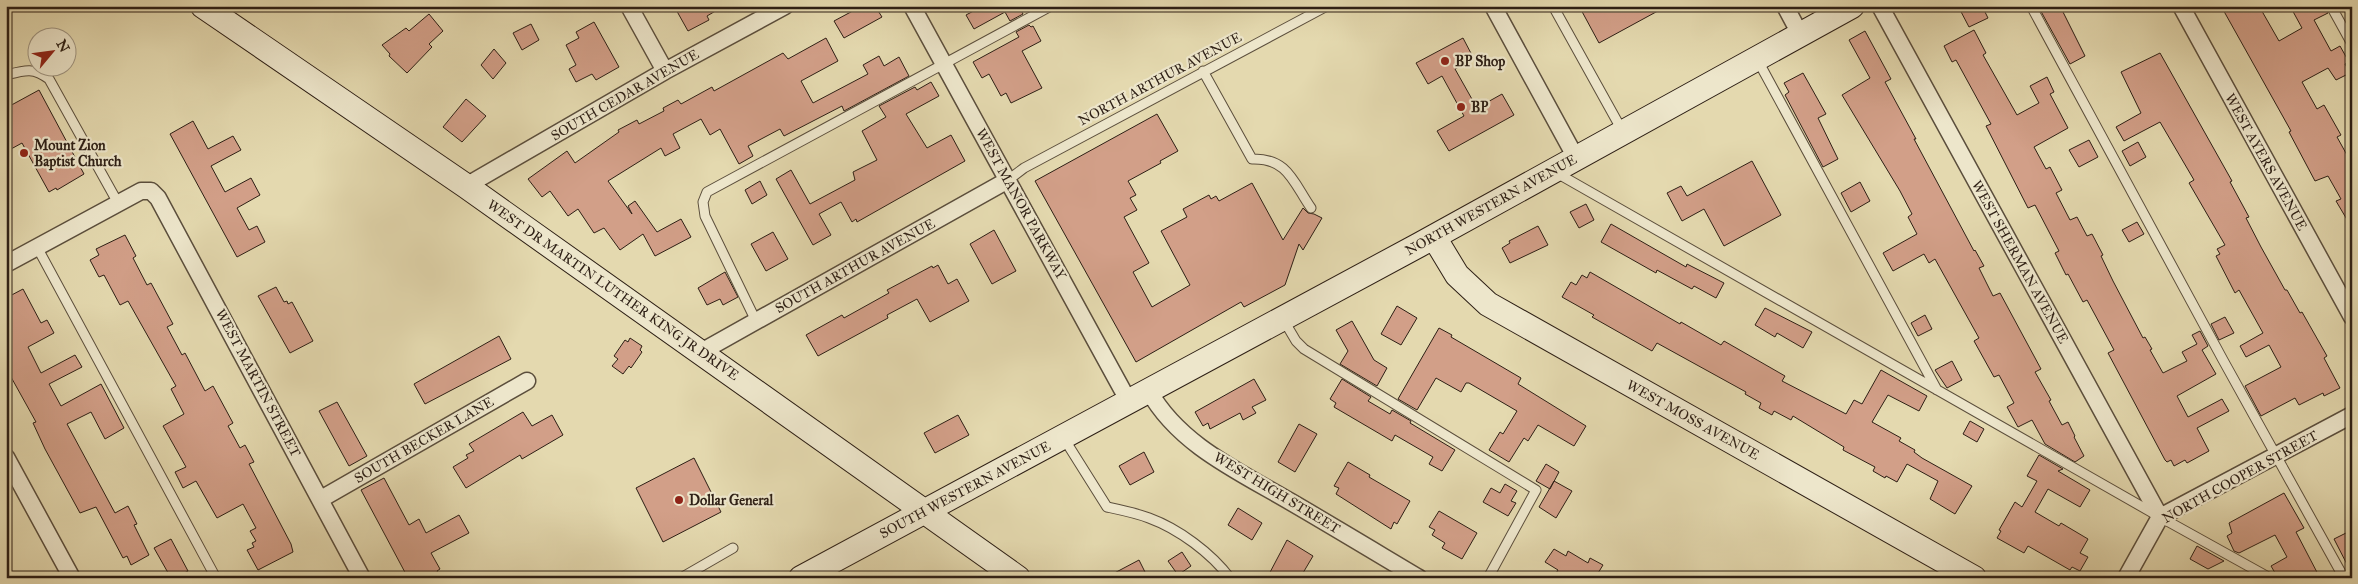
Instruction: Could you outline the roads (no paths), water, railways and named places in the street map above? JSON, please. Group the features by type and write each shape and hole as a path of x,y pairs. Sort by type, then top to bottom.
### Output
{"main road":[{"name":"WEST DR MARTIN LUTHER KING JR DRIVE","path":"203,6 466,186 1018,578"},
{"name":"NORTH WESTERN AVENUE","path":"1139,396 1283,319 1852,6"},
{"name":"WEST MOSS AVENUE","path":"1434,236 1456,275 1488,304 1974,578"},
{"name":"SOUTH WESTERN AVENUE","path":"801,578 1139,396"}],"street":[{"path":"629,6 665,71"},
{"name":"SOUTH CEDAR AVENUE","path":"466,186 665,71 785,6"},
{"name":"WEST MANOR PARKWAY","path":"912,6 1008,180 1139,396"},
{"path":"1493,6 1576,158"},
{"path":"1785,6 1800,34"},
{"name":"WEST SHERMAN AVENUE","path":"1880,6 2160,517"},
{"name":"WEST AYERS AVENUE","path":"2181,6 2352,317"},
{"name":"SOUTH ARTHUR AVENUE","path":"701,352 1008,180"},
{"name":"WEST MARTIN STREET","path":"118,203 141,191 151,191 163,207 362,578"},
{"path":"6,264 118,203"},
{"name":"SOUTH BECKER LANE","path":"320,499 527,381"},
{"name":"WEST HIGH STREET","path":"1139,396 1158,407 1180,430 1213,456 1419,578"},
{"name":"NORTH COOPER STREET","path":"2126,578 2160,517 2352,415"},
{"path":"6,457 72,578"}],"lane":[{"path":"756,321 705,216 702,202 707,192 1052,6"},
{"name":"NORTH ARTHUR AVENUE","path":"1008,180 1024,168 1327,6"},
{"path":"1553,6 1623,132"},
{"path":"2031,6 2344,578"},
{"path":"2331,6 2352,44"},
{"path":"1757,58 1937,390"},
{"path":"6,75 25,70 39,71 49,78 118,203"},
{"path":"1203,71 1252,159 1267,159 1286,169 1291,180 1312,208"},
{"path":"1553,171 2270,578"},
{"path":"37,247 216,578"},
{"path":"1283,319 1296,341 1304,349 1536,490 1488,578"},
{"path":"1063,437 1107,507 1149,518 1182,536 1202,550 1230,578"},
{"path":"681,578 732,548"}],"place":[{"name":"BP Shop","path":"1445,61"},
{"name":"BP","path":"1461,107"},
{"name":"Mount Zion Baptist Church","path":"24,153"},
{"name":"Dollar General","path":"679,500"}]}
